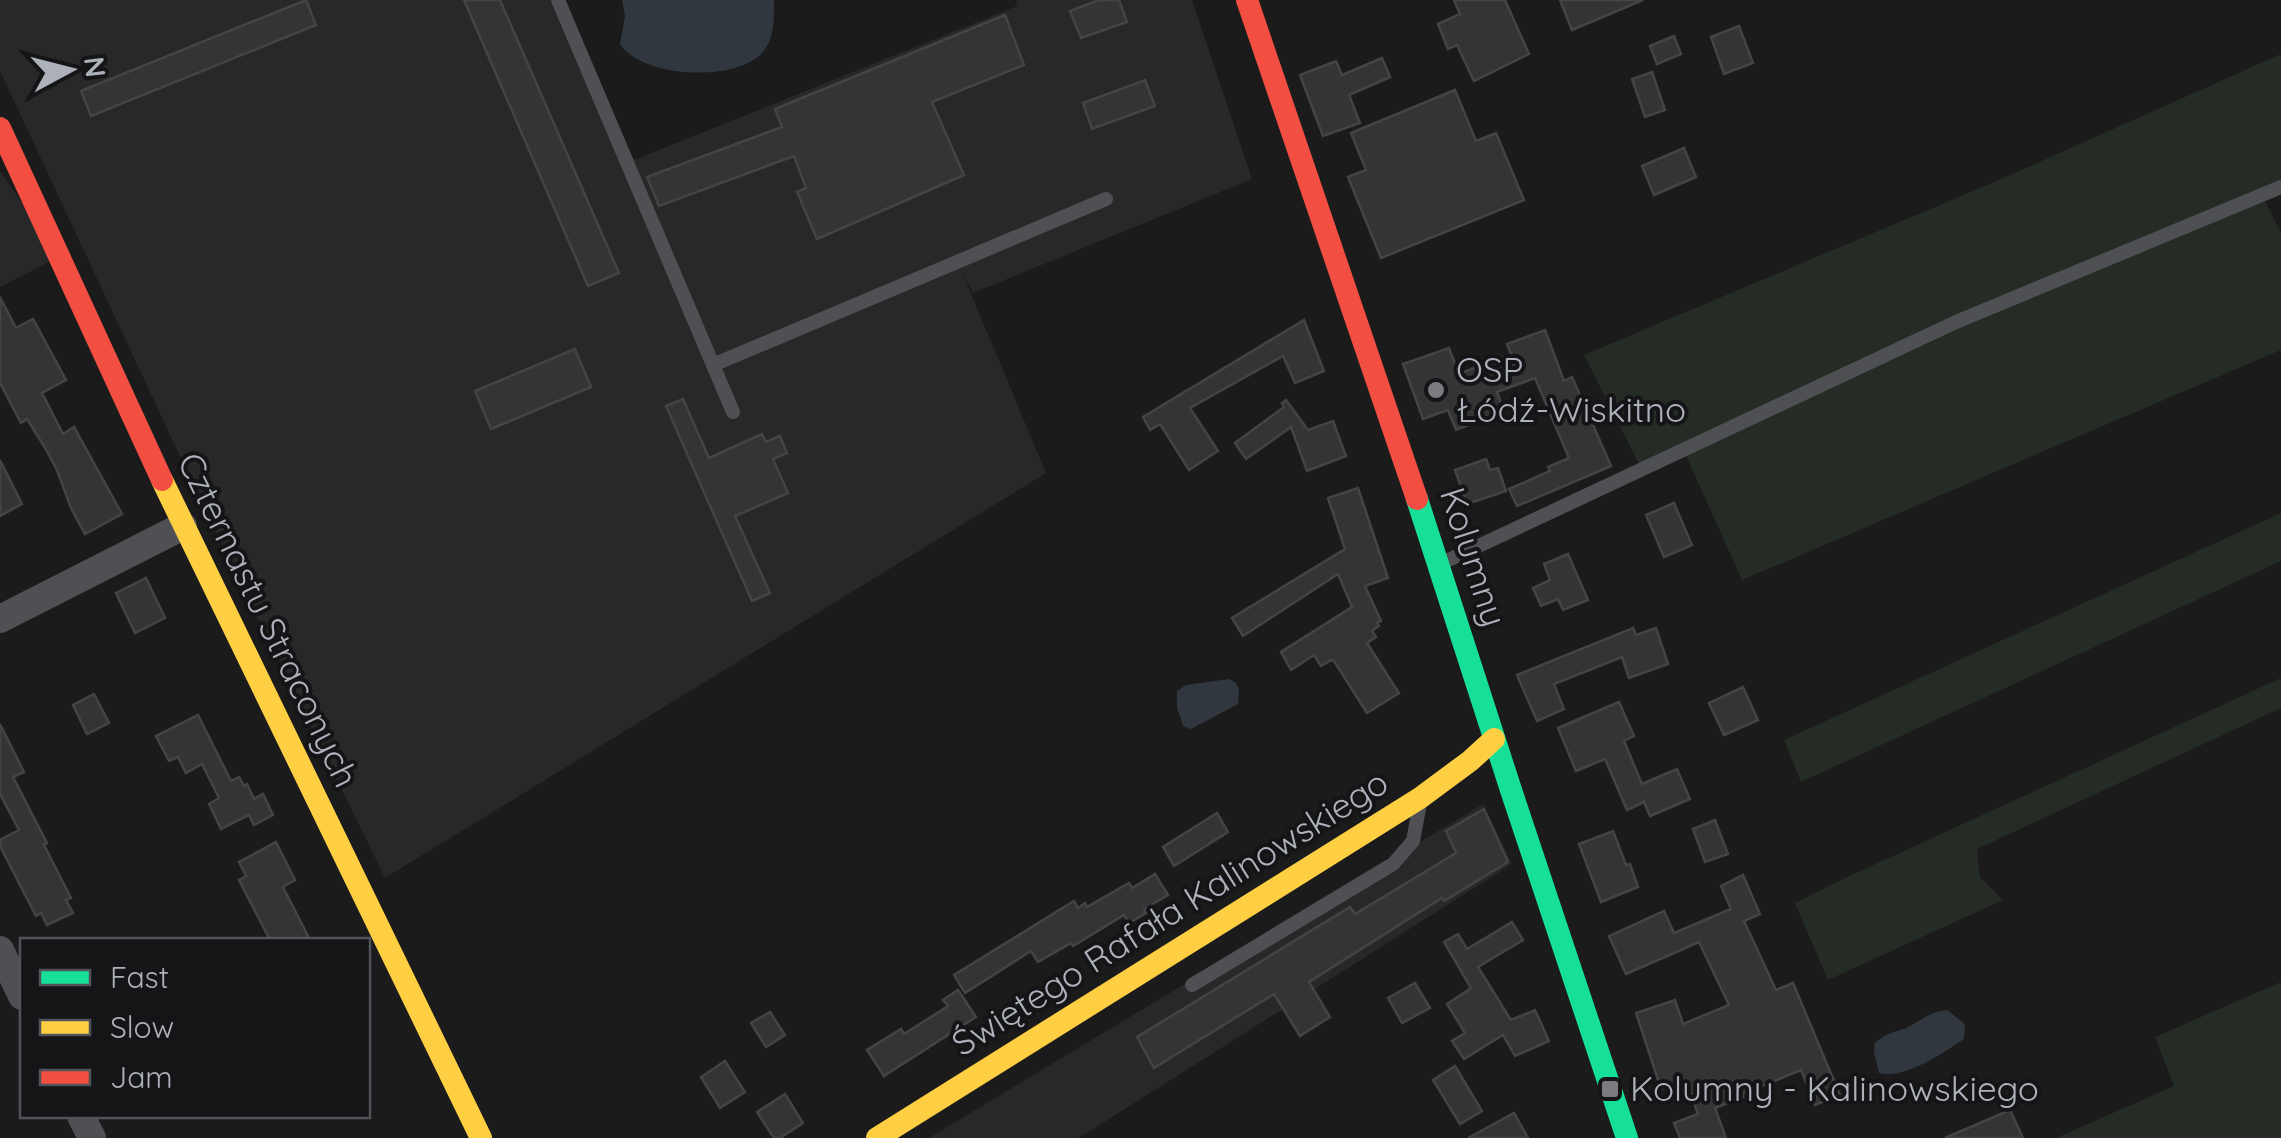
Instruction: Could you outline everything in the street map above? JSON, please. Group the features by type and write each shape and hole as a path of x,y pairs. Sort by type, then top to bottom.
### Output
{"street":[{"name":"Kolumny","path":"1247,0 1440,564 1627,1138"},
{"name":"Czternastu Straconych","path":"0,128 183,526 481,1138"},
{"path":"0,619 183,526"},
{"name":"Świętego Rafała Kalinowskiego","path":"876,1138 1420,798 1494,738"},
{"path":"0,950 20,992"}],"lane":[{"path":"558,0 733,412"},
{"path":"1440,564 1956,322 2281,187"},
{"path":"713,365 1106,199"},
{"path":"1192,985 1393,864 1412,841 1420,798"}],"shaded area":[{"path":"0,0 562,0 634,160 1017,6 1016,0 1192,0 1252,179 973,293 962,272 1046,473 385,878 207,514 0,71"},
{"path":"622,0 774,0 772,34 763,52 732,69 668,70 631,55 620,44 625,16"},
{"path":"2281,54 2281,194 2265,201 2281,233 2281,350 1742,580 1682,447 1639,464 1584,355 1992,183"},
{"path":"0,171 59,257 0,287"},
{"path":"2281,513 2281,561 1801,782 1784,740"},
{"path":"2281,678 2281,708 1977,849 1980,877 2003,900 1828,980 1795,903"},
{"path":"1229,679 1239,689 1238,704 1191,729 1183,726 1177,691 1186,685"},
{"path":"1483,804 1512,864 1079,1138 929,1138"},
{"path":"2281,982 2281,1138 2056,1138 2174,1086 2155,1037"},
{"path":"1947,1010 1965,1024 1964,1039 1911,1069 1879,1073 1875,1043"}],"building":[{"path":"306,0 316,25 91,116 81,91"},
{"path":"464,0 500,0 619,273 588,286"},
{"path":"1099,0 1119,0 1127,22 1081,38 1070,11"},
{"path":"1454,0 1505,0 1529,54 1474,81 1457,45 1448,49 1438,24 1460,14"},
{"path":"1560,0 1643,0 1572,30"},
{"path":"1005,15 1024,65 932,102 964,175 817,239 797,192 806,188 794,156 659,206 647,177 782,127 775,109"},
{"path":"1739,26 1753,63 1724,74 1711,37"},
{"path":"1674,36 1681,54 1657,64 1650,46"},
{"path":"1382,58 1390,77 1349,95 1360,123 1323,136 1300,75 1336,61 1342,75"},
{"path":"1652,72 1665,110 1645,117 1632,79"},
{"path":"1145,80 1155,106 1092,129 1083,103"},
{"path":"1455,90 1476,141 1496,133 1524,200 1381,258 1348,177 1366,170 1351,133"},
{"path":"1684,148 1696,177 1654,195 1642,166"},
{"path":"0,297 16,328 33,319 66,380 42,393 63,434 74,427 122,514 85,534 44,446 27,419 21,423 0,383"},
{"path":"1304,320 1324,371 1295,383 1283,356 1190,408 1218,451 1189,470 1160,424 1150,430 1143,417"},
{"path":"1545,330 1564,381 1572,377 1611,466 1517,506 1509,489 1569,458 1535,378 1497,392 1504,411 1456,430 1448,410 1423,419 1403,364 1449,348 1459,374 1511,354 1507,344"},
{"path":"575,349 591,387 491,429 475,391"},
{"path":"683,399 709,458 762,434 766,442 780,436 787,453 773,459 788,493 735,516 770,593 752,601 666,406"},
{"path":"1286,400 1308,430 1333,421 1346,456 1307,471 1291,427 1246,459 1235,443 1284,407 1282,403"},
{"path":"1486,459 1490,470 1498,468 1506,491 1467,504 1455,470"},
{"path":"0,460 22,504 0,516"},
{"path":"1358,488 1388,578 1365,586 1381,621 1372,631 1376,637 1367,643 1399,693 1367,713 1334,661 1321,666 1314,655 1291,670 1281,652 1352,607 1338,574 1243,636 1232,618 1345,549 1328,498"},
{"path":"1674,503 1692,545 1664,557 1646,515"},
{"path":"1568,554 1588,600 1563,610 1558,599 1541,606 1533,588 1550,580 1544,564"},
{"path":"146,578 165,618 135,633 116,593"},
{"path":"1633,628 1636,635 1656,628 1668,664 1629,678 1622,657 1554,684 1564,709 1537,721 1517,675"},
{"path":"1743,687 1758,720 1724,735 1709,703"},
{"path":"94,694 109,723 87,734 73,705"},
{"path":"1619,702 1634,736 1624,741 1642,784 1677,769 1690,799 1650,816 1644,802 1627,810 1605,759 1576,771 1558,728"},
{"path":"198,715 231,781 239,777 254,799 263,794 273,815 254,825 249,815 221,829 209,804 219,798 202,764 186,773 178,757 169,761 156,736"},
{"path":"0,724 24,772 13,777 71,898 66,900 73,913 47,925 41,913 36,916 0,846 0,840 19,830 0,794"},
{"path":"1484,809 1508,862 1444,901 1442,898 1309,982 1330,1017 1300,1036 1274,994 1154,1068 1137,1037 1350,907 1355,914 1456,853 1446,831"},
{"path":"1217,813 1228,832 1174,866 1163,847"},
{"path":"1715,820 1728,854 1705,862 1693,829"},
{"path":"1613,831 1638,887 1601,902 1579,844"},
{"path":"276,842 295,880 283,887 309,938 269,938 239,880 246,876 239,862"},
{"path":"1155,874 1168,895 1129,923 1124,915 1038,962 1031,951 965,993 954,975 1074,901 1078,908 1085,903 1087,907 1129,883 1132,888"},
{"path":"1743,875 1760,914 1744,921 1776,990 1793,983 1840,1095 1815,1105 1801,1070 1715,1108 1726,1138 1680,1138 1674,1123 1698,1114 1686,1082 1661,1089 1636,1013 1675,1000 1683,1024 1729,1005 1699,942 1626,974 1609,936 1664,911 1674,933 1731,909 1721,886"},
{"path":"1512,922 1523,940 1478,967 1511,1020 1535,1010 1549,1041 1515,1056 1503,1035 1464,1059 1452,1041 1465,1033 1447,1004 1471,988 1444,942 1458,934 1467,949"},
{"path":"1415,983 1430,1008 1402,1023 1388,998"},
{"path":"958,990 976,1017 884,1076 867,1050 901,1029 904,1034 948,1006 943,1000"},
{"path":"770,1012 785,1035 766,1047 751,1023"},
{"path":"725,1061 745,1092 720,1108 701,1077"},
{"path":"1455,1066 1482,1111 1460,1124 1433,1080"},
{"path":"785,1094 803,1123 774,1138 757,1112"},
{"path":"2010,1110 2023,1138 1945,1138"},
{"path":"1514,1113 1528,1138 1468,1138"}],"traffic: fast":[{"path":"1417,499 1627,1138"}],"traffic: slow":[{"path":"162,480 481,1138"},
{"path":"877,1138 1420,798 1494,739"}],"traffic: jam":[{"path":"1247,0 1417,499"},
{"path":"0,128 162,480"}],"place":[{"name":"OSP Łódź-Wiskitno","path":"1436,390"},
{"name":"Kolumny - Kalinowskiego","path":"1610,1089"}]}
